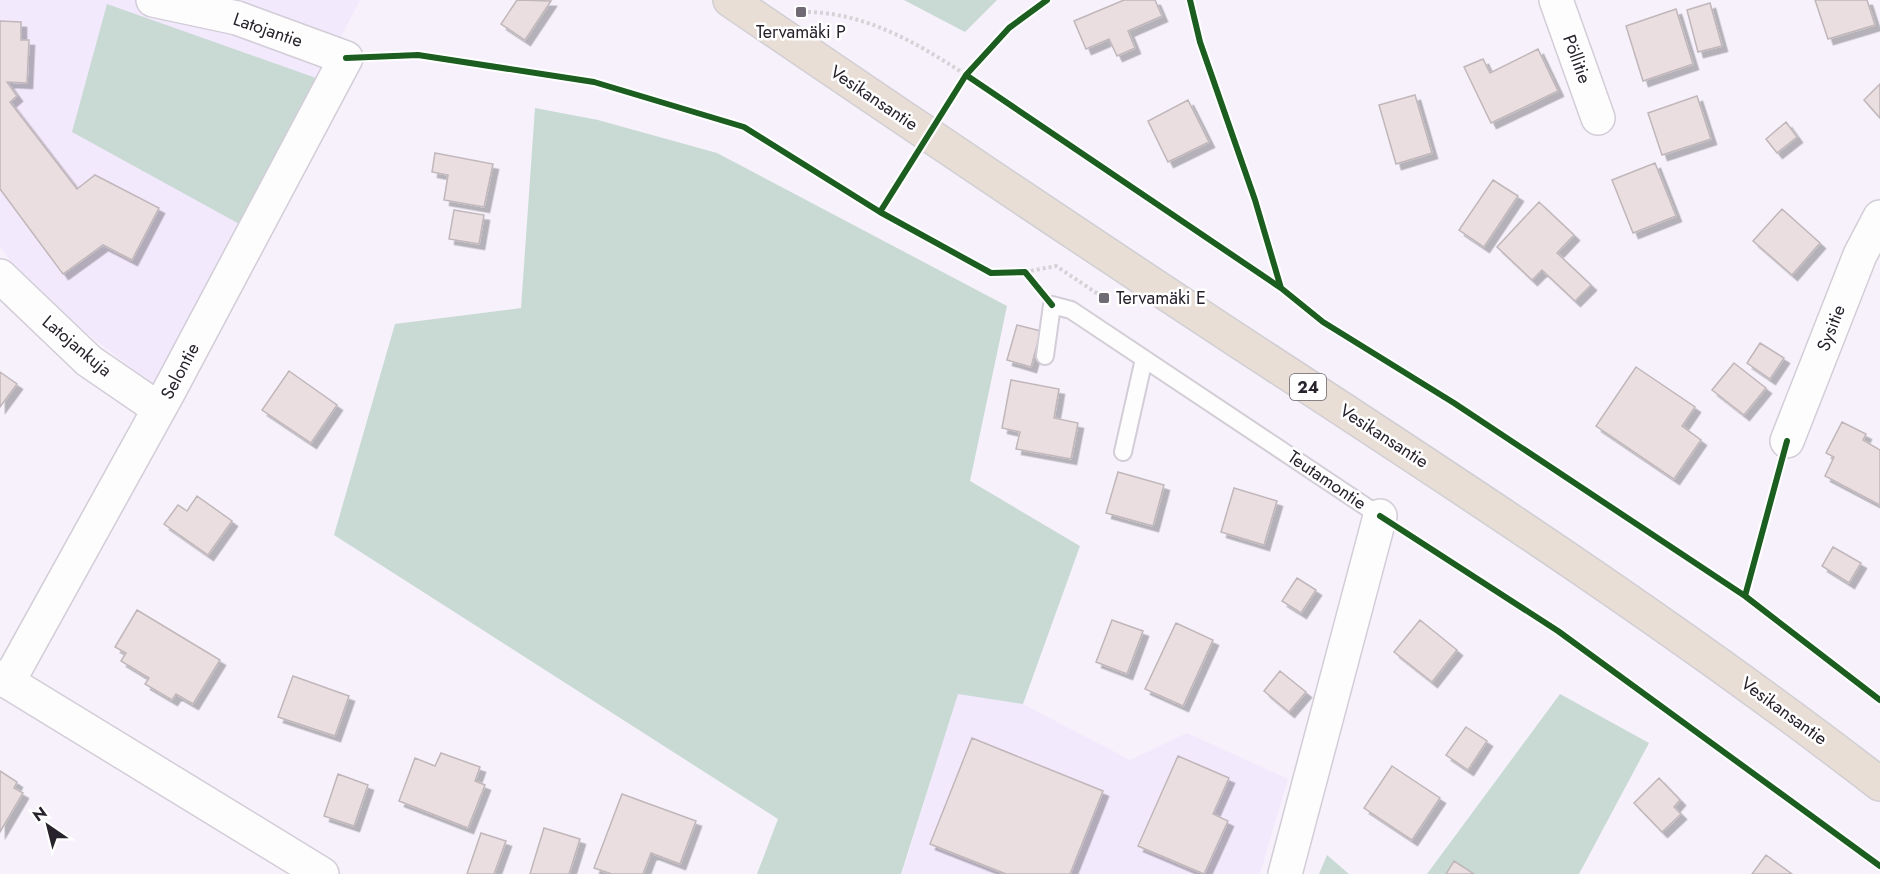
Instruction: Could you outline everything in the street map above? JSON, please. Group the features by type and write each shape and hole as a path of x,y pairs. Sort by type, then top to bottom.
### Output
{"highway":[{"name":"Vesikansantie","path":"729,0 1040,211 1536,537 1672,630 1880,784"}],"street":[{"name":"Latojantie","path":"153,0 237,18 346,58"},
{"name":"Pöllitie","path":"1556,0 1598,118"},
{"name":"Selontie","path":"322,874 4,680 159,409 346,58"},
{"name":"Sysitie","path":"1787,441 1860,255 1880,217"},
{"name":"Latojankuja","path":"0,276 89,361 159,409"},
{"name":"Teutamontie","path":"1285,874 1380,516"}],"lane":[{"path":"1045,356 1052,305"},
{"name":"Teutamontie","path":"1052,305 1071,310 1380,516"},
{"path":"1123,452 1144,359"}],"path":[{"path":"801,12 822,12 867,23 924,48 976,82"},
{"path":"960,84 973,67"},
{"path":"1014,273 1056,266 1104,298"},
{"path":"1025,272 1052,305"}],"shaded area":[{"path":"0,0 360,0 319,79 108,5 243,226 159,389 30,290 0,246"},
{"path":"904,0 997,0 965,32"},
{"path":"107,4 319,79 243,226 72,132"},
{"path":"535,108 598,120 717,153 1007,306 970,481 1080,546 1023,704 958,694 901,874 757,874 778,819 334,535 395,324 521,308"},
{"path":"958,693 1023,704 1130,760 1187,733 1288,779 1260,874 902,874"},
{"path":"1560,694 1649,743 1579,874 1427,874"},
{"path":"1327,855 1349,874 1319,874"}],"building":[{"path":"517,0 551,1 525,40 501,24"},
{"path":"1124,0 1155,0 1162,16 1128,31 1135,48 1117,56 1109,39 1086,49 1074,21"},
{"path":"1815,0 1867,0 1875,25 1828,39"},
{"path":"1710,3 1722,46 1698,52 1687,10"},
{"path":"1676,9 1693,64 1643,81 1626,26"},
{"path":"0,21 21,22 21,40 29,40 27,83 7,82 17,96 10,102 77,189 95,175 159,208 132,260 103,245 63,274 0,189"},
{"path":"1538,49 1558,91 1491,123 1464,67 1483,59 1490,73"},
{"path":"1880,84 1880,118 1864,100"},
{"path":"1415,95 1432,153 1396,164 1379,105"},
{"path":"1697,96 1711,139 1662,155 1648,113"},
{"path":"1188,100 1209,142 1168,162 1148,121"},
{"path":"1786,122 1797,137 1777,153 1766,139"},
{"path":"435,153 493,164 484,207 444,200 448,175 432,172"},
{"path":"1655,163 1676,216 1633,233 1612,180"},
{"path":"1493,180 1518,196 1484,247 1459,230"},
{"path":"1539,202 1574,235 1557,253 1591,285 1575,301 1542,270 1532,280 1497,247"},
{"path":"1782,209 1820,243 1792,275 1753,241"},
{"path":"454,210 484,215 479,244 449,239"},
{"path":"1017,325 1041,331 1031,367 1007,360"},
{"path":"1760,343 1784,358 1770,379 1747,363"},
{"path":"1734,363 1766,388 1744,415 1712,390"},
{"path":"1636,367 1695,407 1682,426 1701,440 1674,479 1596,426"},
{"path":"289,371 337,405 311,443 262,410"},
{"path":"0,372 17,384 0,407"},
{"path":"1011,380 1059,389 1054,418 1078,423 1071,459 1016,449 1020,432 1002,428"},
{"path":"1842,422 1866,434 1863,440 1880,450 1880,505 1825,476 1834,457 1826,453"},
{"path":"1118,472 1164,485 1153,526 1106,513"},
{"path":"1234,488 1277,501 1264,545 1221,532"},
{"path":"197,496 232,521 208,555 164,524 178,505 187,511"},
{"path":"1833,547 1861,563 1849,583 1822,566"},
{"path":"1297,578 1316,590 1301,613 1282,601"},
{"path":"137,610 220,660 193,704 176,694 172,700 145,684 149,678 121,661 126,653 115,647"},
{"path":"1112,620 1143,631 1127,674 1096,662"},
{"path":"1420,620 1457,650 1432,682 1394,652"},
{"path":"1176,623 1213,640 1183,706 1145,689"},
{"path":"1280,671 1306,692 1289,712 1264,691"},
{"path":"293,676 349,696 335,736 278,717"},
{"path":"1466,727 1487,741 1468,770 1446,755"},
{"path":"972,738 1103,791 1070,874 1006,874 930,844"},
{"path":"441,753 480,767 475,781 485,785 468,828 399,801 415,758 435,766"},
{"path":"1178,756 1229,778 1213,814 1228,821 1204,874 1138,846"},
{"path":"1392,766 1440,798 1412,840 1364,808"},
{"path":"0,771 17,782 14,788 23,793 0,832"},
{"path":"338,774 368,785 354,826 324,816"},
{"path":"1659,778 1680,800 1674,807 1681,814 1662,832 1634,803"},
{"path":"622,794 696,821 680,864 651,853 643,874 612,874 594,868"},
{"path":"544,828 580,839 569,874 530,874"},
{"path":"481,833 506,841 494,874 467,874"},
{"path":"1766,855 1792,874 1752,874"},
{"path":"1454,861 1474,874 1446,874"}],"cycle path":[{"path":"966,75 1009,28 1047,0"},
{"path":"1190,0 1200,42 1255,200 1281,288"},
{"path":"346,58 418,55 594,82 744,127 880,212 966,75 1281,288 1323,322 1454,403 1745,596 1880,700"},
{"path":"880,212 991,273 1025,272 1052,305"},
{"path":"1745,596 1787,441"},
{"path":"1380,516 1558,631 1880,866"}],"place":[{"name":"Tervamäki P","path":"801,12"},
{"name":"Tervamäki E","path":"1104,298"}]}
